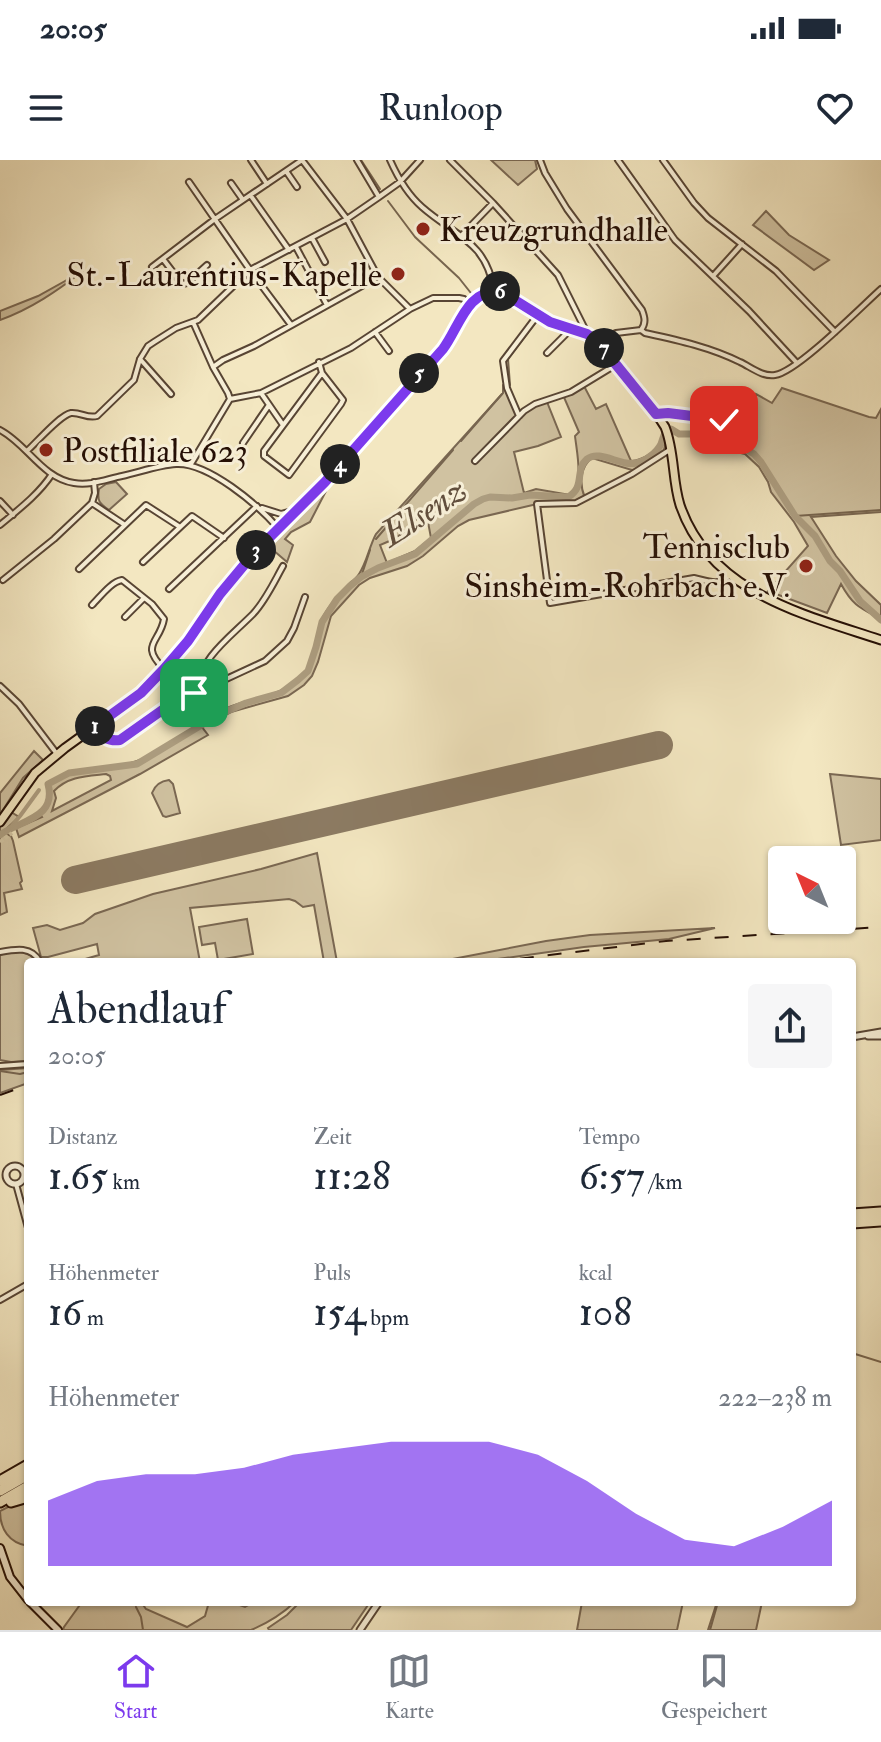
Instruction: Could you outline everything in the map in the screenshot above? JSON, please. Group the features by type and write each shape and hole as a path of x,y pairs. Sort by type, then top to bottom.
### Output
{"highway":[{"path":"856,1214 881,1212"},
{"path":"856,1223 881,1221"},
{"path":"0,1480 16,1464"},
{"path":"0,1480 24,1467"},
{"path":"0,1491 24,1477"},
{"path":"0,1504 24,1489"},
{"path":"0,1504 24,1497"}],"main road":[{"path":"0,822 27,782 57,754 141,693 164,669 255,552 319,488 443,349 474,301 494,290 505,293 550,322 587,334 617,364 662,422 669,438 679,502 693,534 714,561 742,585 767,599 881,640"},
{"path":"0,1548 10,1577 24,1595"},
{"path":"34,1606 58,1630"}],"street":[{"path":"251,160 267,184"},
{"path":"152,267 301,160 347,219 378,277 410,309"},
{"path":"357,160 379,197"},
{"path":"390,160 400,182 421,207 479,251 491,275 494,290"},
{"path":"27,451 66,415 97,416 134,380 140,359 148,346 176,328 198,320 250,270 347,219 400,182 420,160"},
{"path":"450,160 558,275 587,334"},
{"path":"540,160 567,209 642,310 645,325 641,330"},
{"path":"618,160 675,240 749,311 797,363"},
{"path":"663,160 708,218 776,271 835,332"},
{"path":"286,171 297,187"},
{"path":"189,182 291,325"},
{"path":"231,183 243,200"},
{"path":"250,195 289,250"},
{"path":"462,236 493,203"},
{"path":"312,238 325,262"},
{"path":"713,275 742,244"},
{"path":"296,246 327,305"},
{"path":"163,259 182,284 207,265"},
{"path":"213,367 378,277"},
{"path":"597,341 616,333 641,330 706,349 765,375 775,375 797,363 881,289"},
{"path":"191,465 230,399 261,393 351,348 410,309 433,298 474,301"},
{"path":"519,416 507,388 503,361 538,315"},
{"path":"193,322 230,399"},
{"path":"547,353 571,329"},
{"path":"375,332 389,351"},
{"path":"140,359 171,394"},
{"path":"319,362 322,373 343,400 289,475 264,456 264,451 322,373"},
{"path":"475,461 535,404 571,392 617,364"},
{"path":"261,393 283,425"},
{"path":"243,443 269,405"},
{"path":"656,414 702,417 739,425"},
{"path":"0,430 52,474 72,483 94,482 169,465 191,465 208,472 281,526"},
{"path":"671,449 632,474 576,503 537,504 550,603 694,578 724,582 730,575"},
{"path":"0,525 52,474"},
{"path":"3,580 92,503 94,482"},
{"path":"0,501 13,515"},
{"path":"92,503 125,525"},
{"path":"79,569 146,505 180,527"},
{"path":"257,506 281,514 297,509"},
{"path":"169,589 257,506"},
{"path":"274,513 281,526"},
{"path":"143,562 192,516 224,538"},
{"path":"194,693 205,664 218,647 254,613 283,566"},
{"path":"92,605 118,580 144,598 164,619 151,652 164,669"},
{"path":"94,727 103,737 120,740 168,706 265,661 287,641 305,597"},
{"path":"125,617 144,598"},
{"path":"0,686 19,704 57,754"},
{"path":"0,952 26,950 38,958"},
{"path":"856,1036 881,1034"},
{"path":"0,1066 24,1064"},
{"path":"24,1173 15,1165 8,1168 3,1179 16,1184 24,1179"},
{"path":"16,1184 24,1213"},
{"path":"0,1300 24,1286"},
{"path":"360,1630 376,1606"}],"shaded area":[{"path":"491,160 535,160 537,169 518,185"},
{"path":"766,211 789,235 829,260 814,270 753,225"},
{"path":"83,271 43,299 0,320 0,311 38,296"},
{"path":"503,385 519,419 527,410 547,402 561,437 514,452 524,493 536,489 570,495 574,489 578,467 575,436 579,432 563,395 584,386 596,409 606,404 631,461 649,454 664,440 664,450 635,471 592,458 582,476 585,498 576,503 537,504 469,520 407,566 370,578 359,585 331,616 318,662 304,685 288,696 231,712 202,727 208,735 19,837 16,828 42,817 40,814 49,796 49,783 61,776 137,761 160,750 215,714 277,692 296,681 311,662 324,616 338,595 358,575 376,534 503,393","holes":["426,511 431,538 415,551 387,563 380,545 410,528","106,774 111,780 52,811 56,798 54,791 59,786 78,778"]},
{"path":"782,388 869,417 876,418 881,409 881,512 811,517 836,556 881,605 881,619 858,606 841,584 827,613 768,591 808,546 771,492 759,467 745,454 708,445 710,435 745,435 756,394 772,403"},
{"path":"116,482 127,494 109,510 100,501 99,489"},
{"path":"323,489 326,491 310,522 291,532 285,539 293,545 287,562 266,544"},
{"path":"34,751 43,760 23,778 0,815 0,793"},
{"path":"830,774 881,779 881,840 841,845"},
{"path":"169,780 173,784 180,813 166,817 152,793 158,784"},
{"path":"11,812 19,817 3,832 13,841 22,889 4,893 7,912 0,915 0,825"},
{"path":"317,853 336,958 323,958 314,905 303,907 289,899 190,908 199,958 89,958 99,955 97,944 41,957 33,928 47,925 60,930 153,894"},
{"path":"247,919 253,954 218,958 215,943 202,945 199,927"},
{"path":"715,928 669,939 506,958 458,958 546,941 590,935"},
{"path":"19,951 34,958 24,958 24,1061 0,1060 0,955"},
{"path":"24,1068 24,1084 0,1093 0,1070"},
{"path":"24,1502 24,1545 7,1534 2,1524 0,1511"},
{"path":"79,1606 144,1606 187,1627 205,1616 208,1606 291,1606 251,1630 63,1630"},
{"path":"296,1606 367,1606 351,1630 269,1630"},
{"path":"581,1606 682,1606 677,1630 577,1630"},
{"path":"716,1606 761,1606 756,1630 708,1630"}],"waterway":[{"path":"361,160 380,189"},
{"path":"388,201 415,237 459,278 478,302 496,295 513,302 532,317"},
{"path":"510,385 508,359 536,322"},
{"path":"461,441 502,394"},
{"name":"Elsenz","path":"0,835 42,811 47,804 48,784 69,773 137,764 218,715 281,693 308,671 322,622 350,586 378,568 415,554 474,504 490,497 568,497 577,488 581,468 587,459 598,456 630,464 639,462 657,450 665,433 671,429 679,434 699,434 741,446 754,454 795,516 815,536 860,601 881,620"},
{"path":"376,539 453,450"},
{"path":"795,516 881,510"},
{"path":"361,577 370,550"},
{"path":"10,828 39,790"},
{"path":"0,1071 24,1073"},
{"path":"856,1354 881,1362"},
{"path":"710,1630 717,1606"},
{"path":"136,1607 143,1630"}],"runway":[{"path":"75,880 659,745"}],"tunnel":[{"path":"0,842 12,833"}],"railway":[{"path":"525,958 666,941 881,927"},
{"path":"0,1095 24,1086"}],"place":[{"name":"Kreuzgrundhalle","path":"423,229"},
{"name":"St.-Laurentius-Kapelle","path":"398,274"},
{"name":"Postfiliale 623","path":"46,450"},
{"name":"Tennisclub Sinsheim-Rohrbach e.V.","path":"806,566"}],"route":[{"path":"194,693 168,706 120,740 103,737 94,727 141,693 164,669 255,552 334,472 443,349 470,304 484,294 500,291 550,322 592,337 656,414 724,420"}]}
